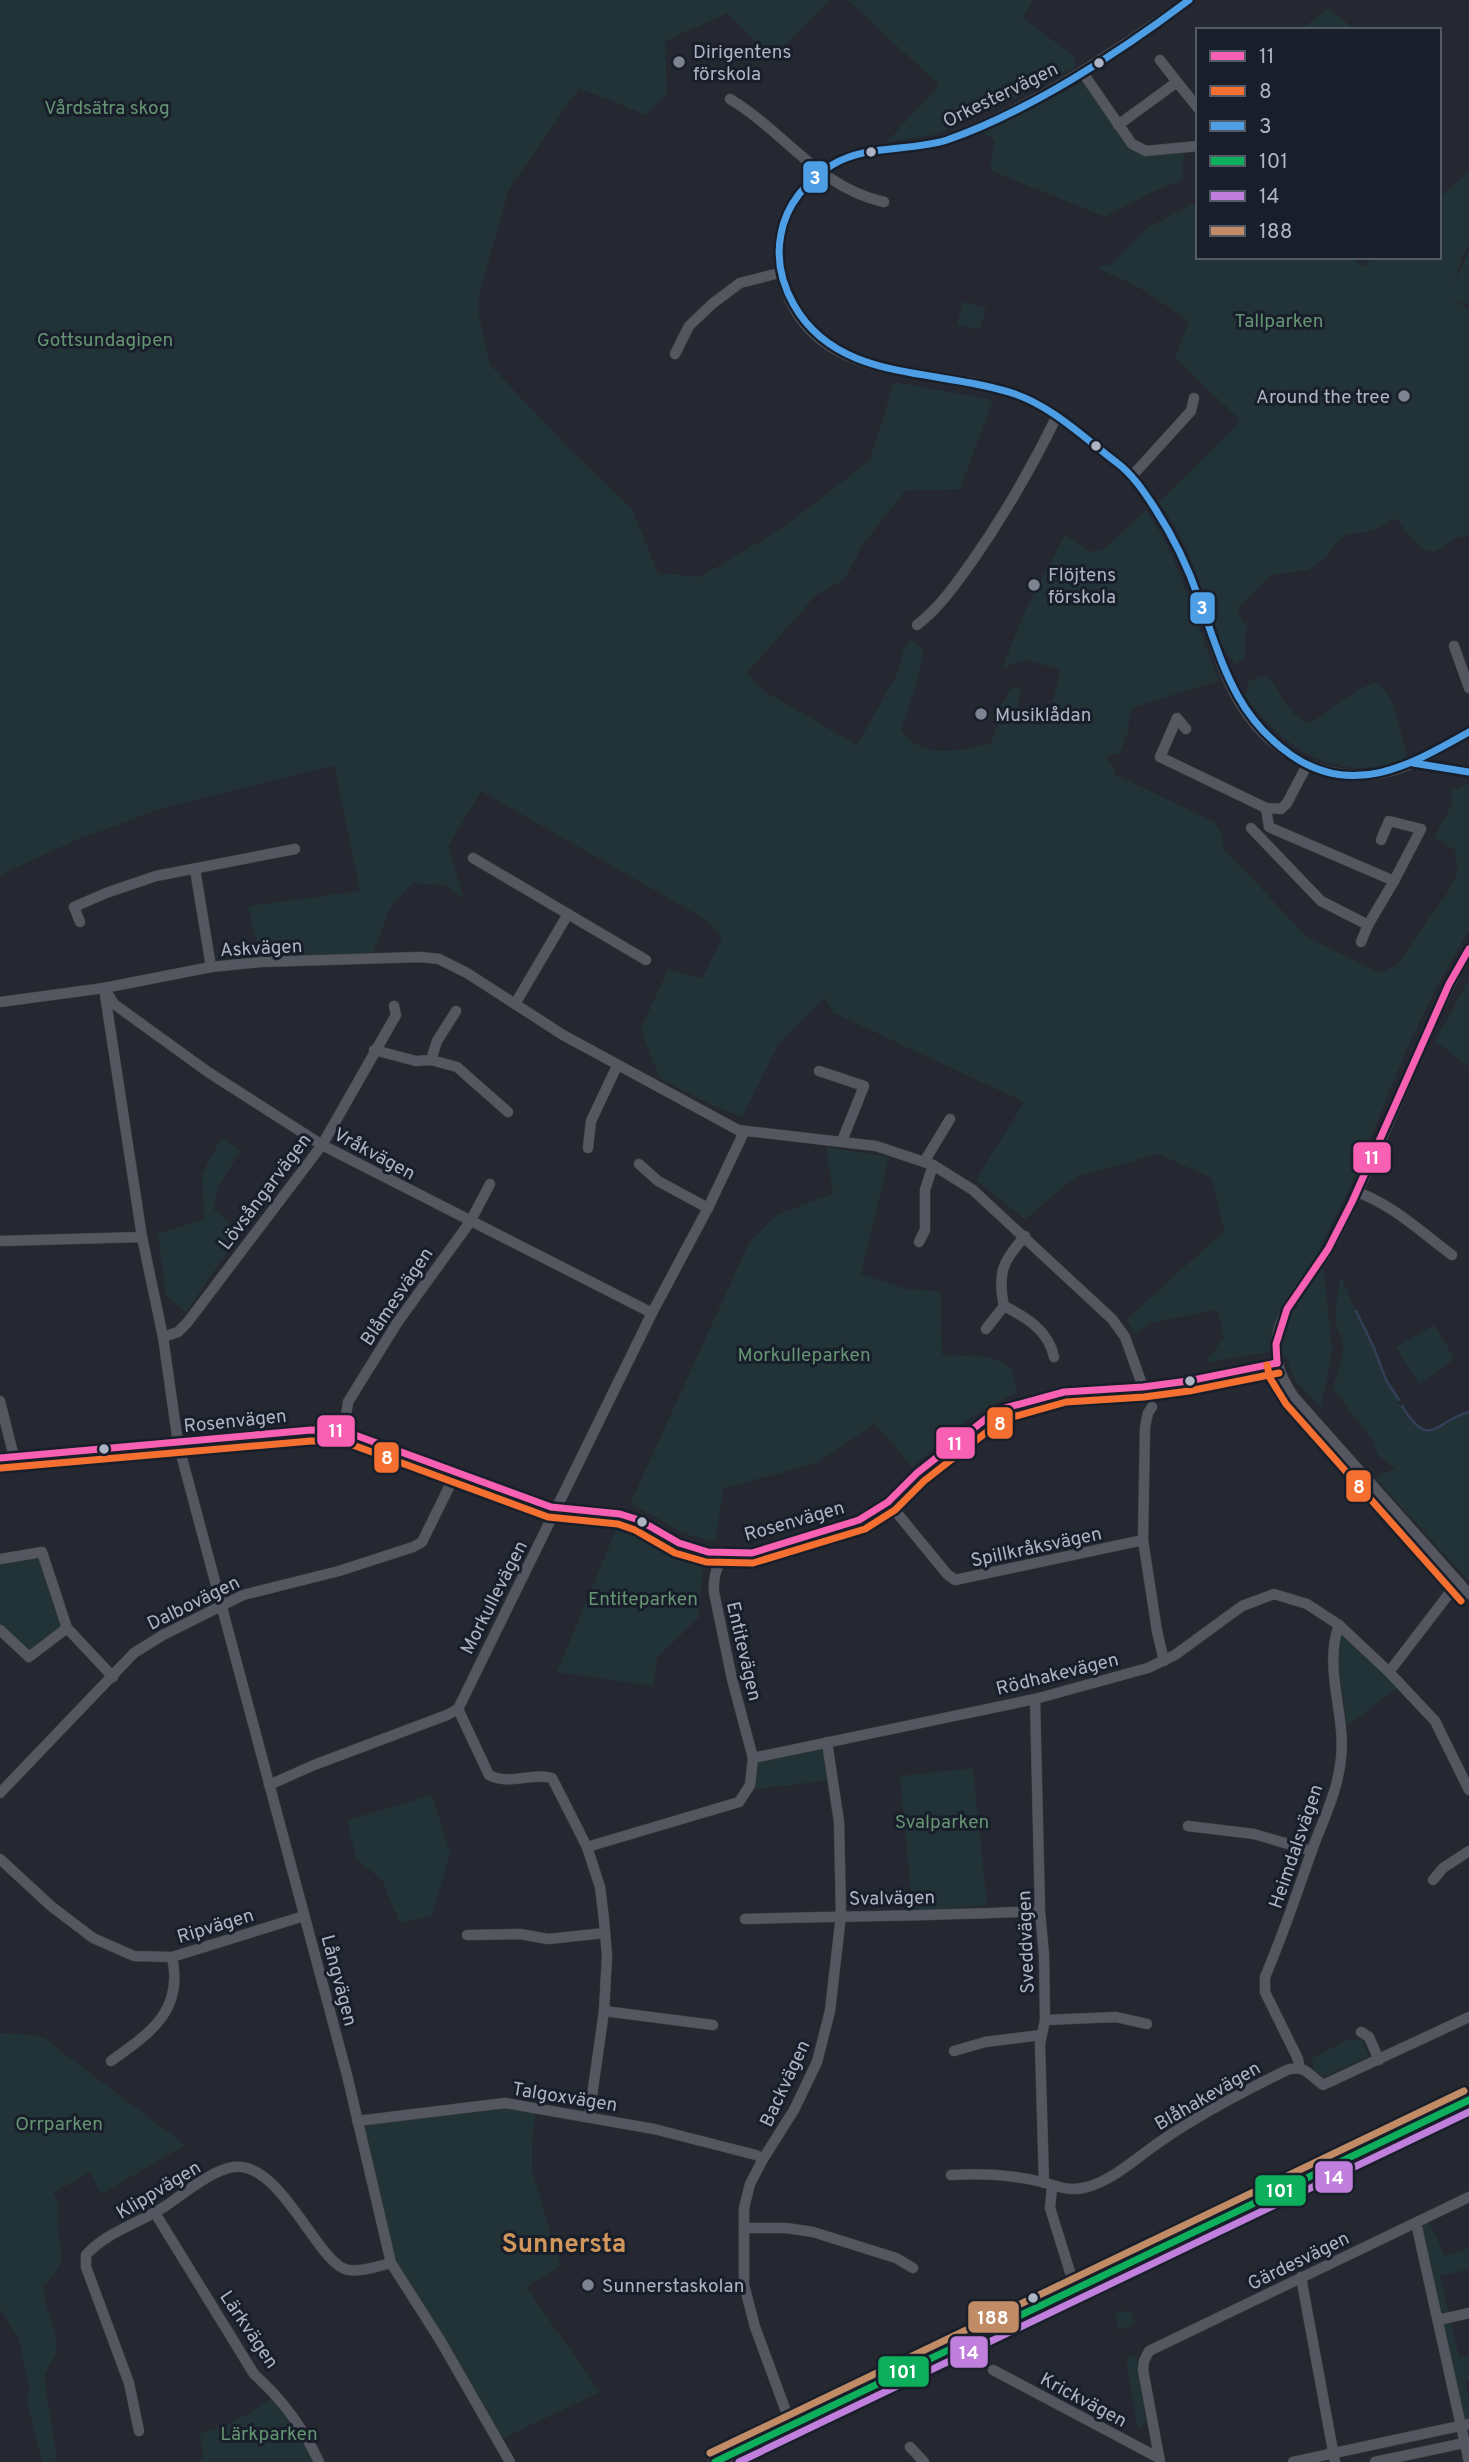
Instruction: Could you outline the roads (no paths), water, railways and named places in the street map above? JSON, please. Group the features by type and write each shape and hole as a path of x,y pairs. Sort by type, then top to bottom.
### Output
{"main road":[{"path":"715,2462 1469,2100"}],"street":[{"name":"Orkestervägen","path":"1189,0 1083,73 1022,105 942,141 864,151 838,161 820,173 805,186 782,226 778,247 779,274 793,309 821,340 856,359 896,370 1013,393 1057,416 1132,476 1166,527 1188,570 1218,657 1239,705 1269,741 1307,765 1348,775 1381,774 1413,764 1469,732"},
{"path":"1160,60 1196,106"},
{"path":"1083,73 1132,144 1146,151 1196,146"},
{"path":"1118,125 1177,82"},
{"path":"730,99 755,114 820,173 860,197 884,202"},
{"path":"676,354 689,327 712,304 740,283 779,274"},
{"path":"1132,476 1191,411 1194,398"},
{"path":"917,625 940,606 992,533 1027,477 1057,416"},
{"path":"1454,646 1469,688"},
{"path":"1186,729 1177,718 1160,757 1265,808 1281,809 1287,803 1307,765"},
{"path":"1265,808 1269,827 1394,881"},
{"path":"1361,942 1421,829 1389,821 1381,840"},
{"path":"1251,828 1321,901 1368,925"},
{"path":"80,922 74,907 156,876 295,849"},
{"path":"473,858 646,960"},
{"path":"195,869 211,967"},
{"path":"515,1004 568,914"},
{"path":"1469,949 1449,984 1357,1192 1328,1249 1287,1309 1276,1344 1279,1373 1294,1397 1469,1594"},
{"name":"Askvägen","path":"1,999 104,988 211,967 261,962 429,957 467,973 617,1066 744,1132"},
{"name":"Vråkvägen","path":"104,988 114,1004 198,1065 322,1145 652,1313"},
{"name":"Långvägen","path":"104,988 142,1237 163,1337 178,1443 347,2075 391,2263 440,2340 510,2462"},
{"name":"Lövsångarvägen","path":"163,1337 178,1332 187,1323 322,1145 396,1014 394,1006"},
{"path":"431,1060 437,1041 456,1011"},
{"path":"374,1050 416,1061 431,1060 457,1067 508,1112"},
{"path":"588,1148 591,1121 617,1066"},
{"path":"819,1071 864,1086 842,1141"},
{"path":"919,1242 925,1230 928,1164 950,1119"},
{"path":"744,1132 876,1146 928,1164 973,1190 1112,1319 1125,1337 1143,1387"},
{"name":"Morkullevägen","path":"458,1709 489,1641 744,1132"},
{"path":"639,1164 658,1181 708,1208"},
{"name":"Blåmesvägen","path":"344,1431 348,1402 397,1323 470,1222 490,1184"},
{"path":"1357,1192 1369,1195 1394,1210 1452,1255"},
{"path":"1004,1306 1000,1272 1010,1252 1025,1236"},
{"path":"0,1241 142,1237"},
{"path":"986,1329 1004,1306"},
{"path":"1004,1306 1028,1318 1052,1343 1054,1357"},
{"name":"Rosenvägen","path":"0,1458 311,1430 344,1431 551,1507 620,1514 639,1520 678,1542 708,1552 726,1554 767,1550 847,1525 888,1502 917,1473 987,1418 1005,1408 1064,1392 1188,1381 1276,1363"},
{"path":"0,1401 14,1457"},
{"path":"1152,1407 1145,1427 1143,1540 1153,1611 1164,1661"},
{"name":"Dalbovägen","path":"0,1793 134,1653 243,1595 339,1571 413,1548 422,1542 456,1473"},
{"name":"Spillkråksvägen","path":"888,1502 947,1574 955,1580 1143,1540"},
{"path":"0,1559 42,1552 67,1628 113,1677"},
{"name":"Entitevägen","path":"726,1554 716,1570 714,1592 732,1679 753,1758"},
{"path":"1390,1672 1458,1582"},
{"name":"Rödhakevägen","path":"753,1758 1035,1699 1148,1668 1175,1655 1242,1606 1274,1594 1307,1604 1339,1625 1390,1672 1435,1721 1469,1790"},
{"name":"Heimdalsvägen","path":"1296,2068 1299,2065 1298,2059 1265,1992 1265,1984 1333,1798 1341,1758 1332,1659 1333,1642 1339,1625"},
{"path":"0,1630 29,1657 67,1628"},
{"name":"Sveddvägen","path":"1035,1699 1040,1911 1044,1955 1045,2020 1041,2035 1048,2185"},
{"path":"269,1785 458,1709 489,1774 508,1781 545,1776 552,1778 587,1847 600,1887 607,1956 604,2011 589,2117"},
{"name":"Backvägen","path":"791,2425 755,2328 744,2286 744,2228 746,2196 763,2159 794,2110 817,2062 830,2011 841,1915 839,1822 827,1742"},
{"path":"587,1847 739,1802 750,1785 753,1758"},
{"path":"1188,1826 1254,1834 1312,1851"},
{"path":"1433,1880 1443,1868 1469,1851"},
{"name":"Ripvägen","path":"0,1858 41,1898 93,1938 134,1956 172,1957 304,1916"},
{"name":"Svalvägen","path":"745,1919 1040,1911"},
{"path":"467,1935 520,1934 548,1938 605,1933"},
{"path":"111,2061 145,2037 161,2021 174,1993 176,1973 172,1957"},
{"path":"604,2011 713,2025"},
{"path":"1045,2020 1116,2017 1147,2024"},
{"path":"1296,2068 1310,2072 1323,2085 1469,2017"},
{"path":"1361,2032 1369,2037 1379,2060"},
{"path":"954,2051 985,2042 1041,2035"},
{"name":"Blåhakevägen","path":"951,2175 975,2174 1068,2190 1085,2188 1101,2182 1162,2140 1227,2101 1296,2068"},
{"name":"Talgoxvägen","path":"357,2121 505,2103 653,2129 763,2159"},
{"name":"Klippvägen","path":"139,2431 129,2383 85,2260 95,2246 222,2171 231,2167 249,2167 271,2184 300,2216 330,2259 340,2268 365,2269 391,2263"},
{"path":"1048,2185 1051,2208 1075,2288"},
{"name":"Gärdesvägen","path":"1159,2460 1143,2370 1145,2356 1149,2351 1469,2197"},
{"name":"Lärkvägen","path":"155,2213 254,2374 278,2395 298,2423 319,2462"},
{"path":"1416,2223 1465,2425 1469,2462"},
{"path":"744,2228 786,2228 813,2232 887,2255 913,2268"},
{"path":"1301,2277 1335,2458"},
{"path":"1438,2320 1469,2314"},
{"name":"Krickvägen","path":"993,2370 1159,2460"},
{"path":"1293,2462 1335,2458 1465,2425"},
{"path":"1375,2462 1467,2443"},
{"path":"910,2447 924,2462"}],"waterway":[{"path":"1356,1311 1386,1380 1399,1400"},
{"path":"1402,1406 1411,1420 1426,1430 1433,1430 1469,1412"}],"place":[{"name":"Dirigentens förskola","path":"679,62"},
{"name":"Around the tree","path":"1404,396"},
{"name":"Flöjtens förskola","path":"1034,585"},
{"name":"Musiklådan","path":"981,714"},
{"name":"Sunnerstaskolan","path":"588,2285"}],"district":[{"name":"Sunnersta","path":"564,2243"}],"park label":[{"name":"Vårdsätra skog","path":"107,107"},
{"name":"Tallparken","path":"1279,320"},
{"name":"Gottsundagipen","path":"105,339"},
{"name":"Morkulleparken","path":"804,1354"},
{"name":"Entiteparken","path":"643,1598"},
{"name":"Svalparken","path":"942,1821"},
{"name":"Orrparken","path":"59,2123"},
{"name":"Lärkparken","path":"269,2433"}]}
